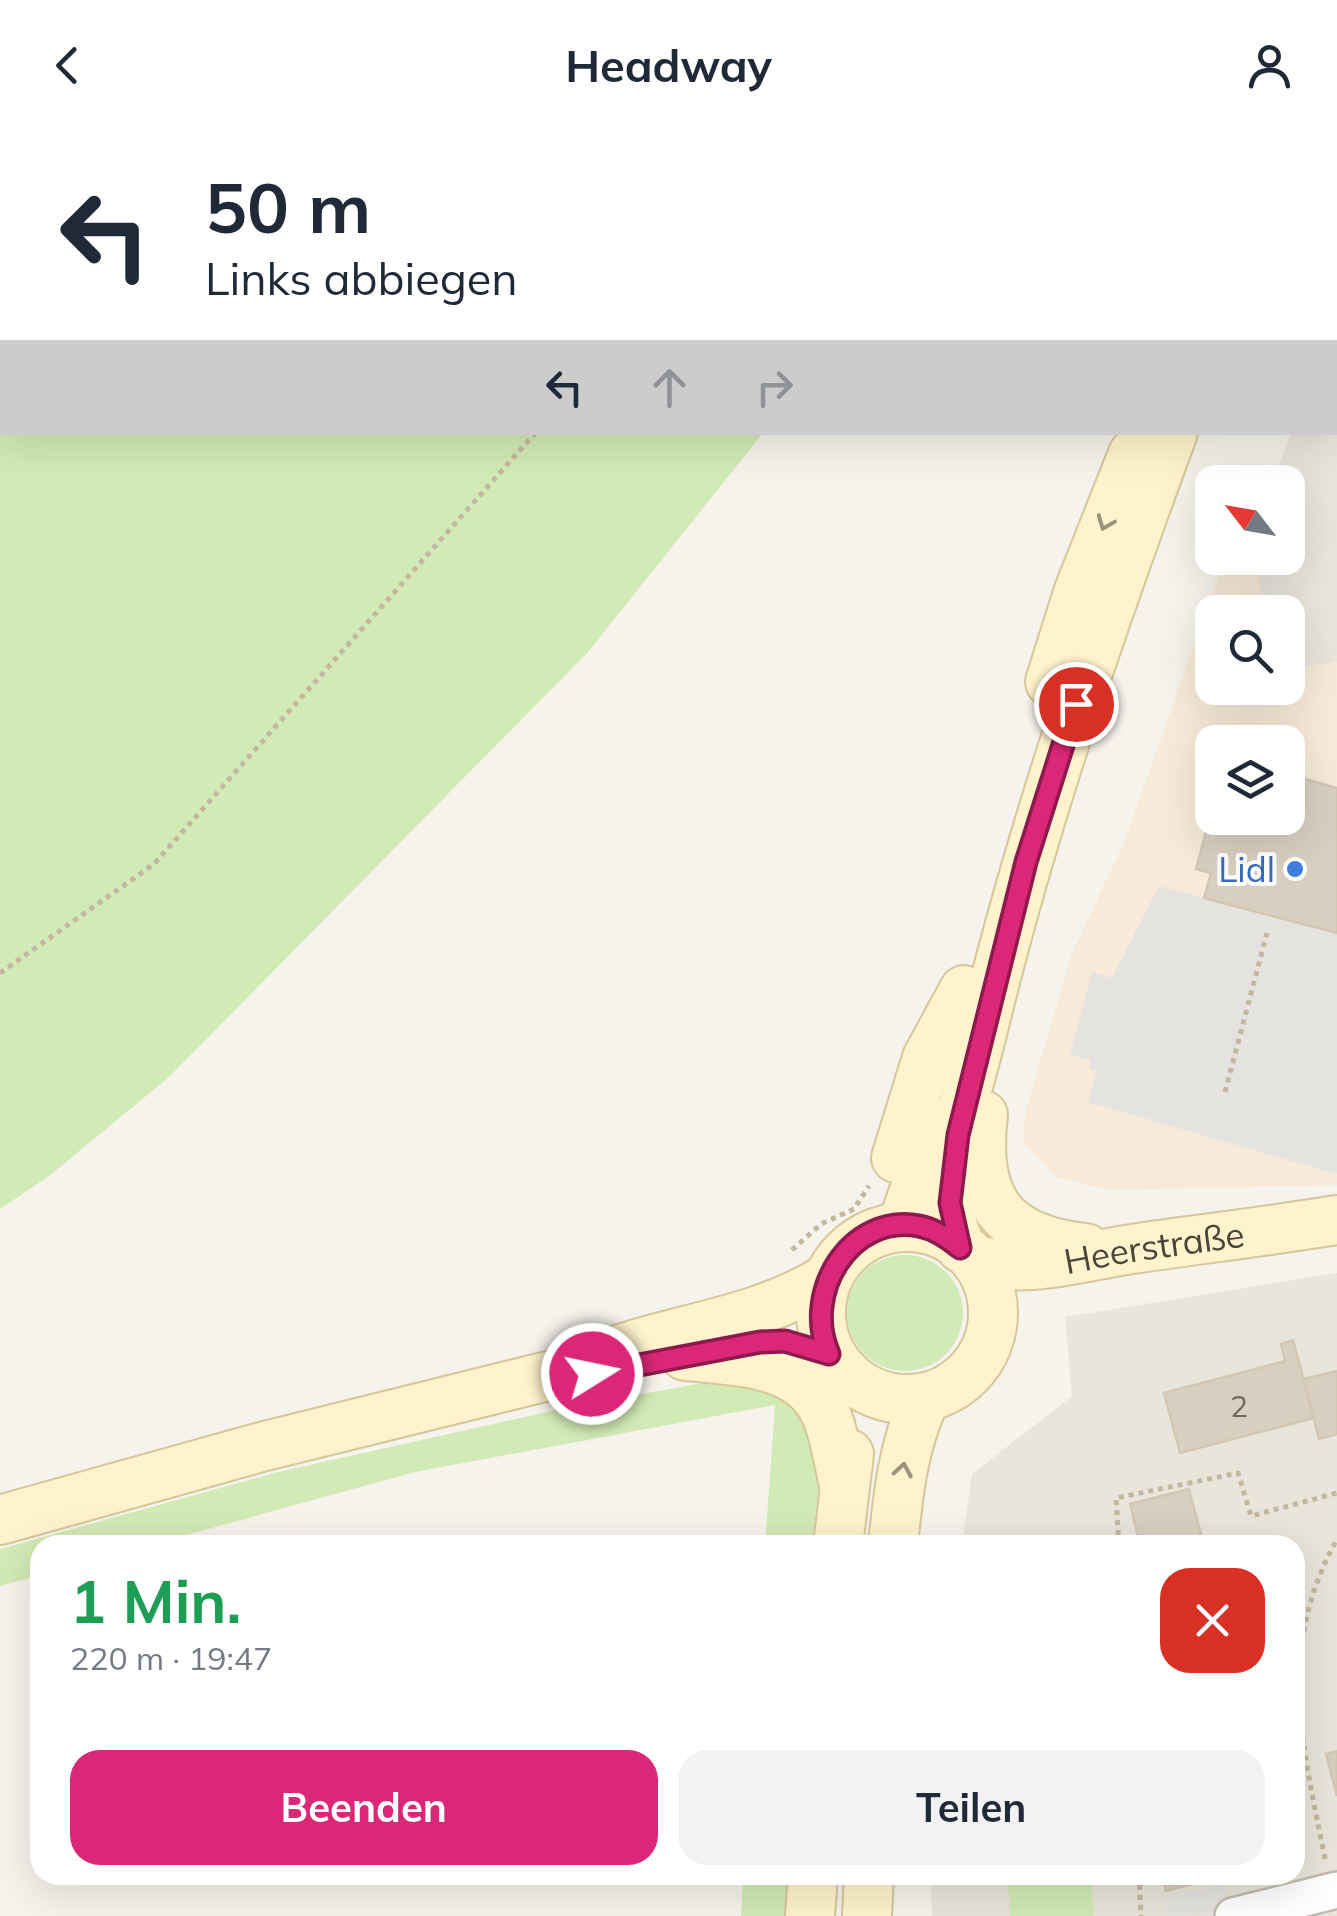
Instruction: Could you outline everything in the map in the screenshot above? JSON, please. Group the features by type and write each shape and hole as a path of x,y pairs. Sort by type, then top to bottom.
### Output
{"main road":[{"path":"564,1372 604,1373 777,1341 839,1365 862,1386 890,1398 926,1399 951,1387 976,1363 985,1348 992,1319 988,1281 967,1254 951,1218 950,1187 978,991 1062,644 1101,532 1141,435"},
{"path":"902,1225 1058,756 1172,435"},
{"path":"839,1535 854,1414 839,1365 820,1328 819,1314 843,1260 878,1212 921,1076 978,991"},
{"path":"978,991 995,1042 980,1150 989,1196 1006,1220 1028,1235 1058,1245 1119,1251"},
{"name":"Heerstraße","path":"967,1254 1004,1266 1043,1266 1119,1251 1337,1220"},
{"path":"0,1520 296,1438 564,1372 604,1354 771,1308 843,1260 874,1233 902,1225 932,1229 967,1254"},
{"name":"Heerstraße","path":"992,1319 1024,1301 1060,1292 1337,1248"},
{"path":"685,1356 763,1365 801,1382 825,1411 844,1486"},
{"path":"894,1535 903,1464 916,1417 926,1399"},
{"path":"810,1916 812,1885"},
{"path":"867,1916 869,1885"}],"street":[{"path":"1232,1916 1334,1890"}],"path":[{"path":"0,973 154,864 533,435"},
{"path":"1225,1092 1267,933"},
{"path":"788,1254 822,1224 854,1210 878,1172 891,1176"},
{"path":"1118,1535 1116,1498 1238,1473 1251,1516 1337,1493"},
{"path":"1305,1615 1337,1540"},
{"path":"1305,1759 1334,1890"},
{"path":"1139,1885 1141,1916"}],"shaded area":[{"path":"1290,435 1337,435 1337,662 1305,667 1305,595 1261,595 1258,575 1305,575 1305,465 1279,465"},
{"path":"1219,575 1258,575 1261,595 1212,595"},
{"path":"1195,642 1195,705 1305,705 1305,667 1337,662 1337,1185 1110,1190 1056,1177 1023,1142 1026,1110 1071,956 1124,842"},
{"path":"1159,886 1337,933 1337,1174 1088,1102 1096,1072 1089,1069 1091,1060 1070,1055 1092,972 1112,978"},
{"path":"1337,1273 1337,1916 932,1916 931,1885 1305,1885 1305,1535 963,1535 972,1474 1072,1396 1065,1317"},
{"path":"1226,1885 1227,1907 1188,1916 1166,1916 1163,1899"}],"green space":[{"path":"0,435 761,435 588,652 169,1077 49,1176 0,1209"},
{"path":"905,1255 927,1259 946,1272 959,1291 963,1313 959,1335 946,1354 927,1367 905,1371 883,1367 864,1354 851,1335 847,1313 851,1291 864,1272 883,1259"},
{"path":"736,1377 805,1408 820,1476 813,1535 766,1535 775,1405 415,1472 186,1535 51,1535 278,1472 565,1408"},
{"path":"30,1541 30,1578 0,1586 0,1549"},
{"path":"743,1885 788,1885 786,1916 741,1916"},
{"path":"1008,1885 1092,1885 1093,1916 1010,1916"}],"building":[{"path":"1305,779 1337,788 1337,933 1204,898 1211,873 1196,869 1205,835 1305,835"},
{"path":"1293,1340 1314,1418 1180,1453 1164,1393 1285,1361 1281,1344"},
{"path":"1337,1371 1337,1434 1319,1439 1303,1379"},
{"path":"1189,1489 1201,1535 1138,1535 1130,1504"},
{"path":"1337,1751 1337,1796 1326,1754"},
{"path":"1164,1885 1188,1885 1166,1891"}],"place":[{"name":"Lidl","path":"1295,869"}],"route":[{"path":"592,1374 760,1342 785,1341 829,1354 820,1328 822,1298 840,1258 857,1243 888,1228 916,1225 932,1229 960,1248 950,1203 954,1152 1026,862 1076,704"}]}
